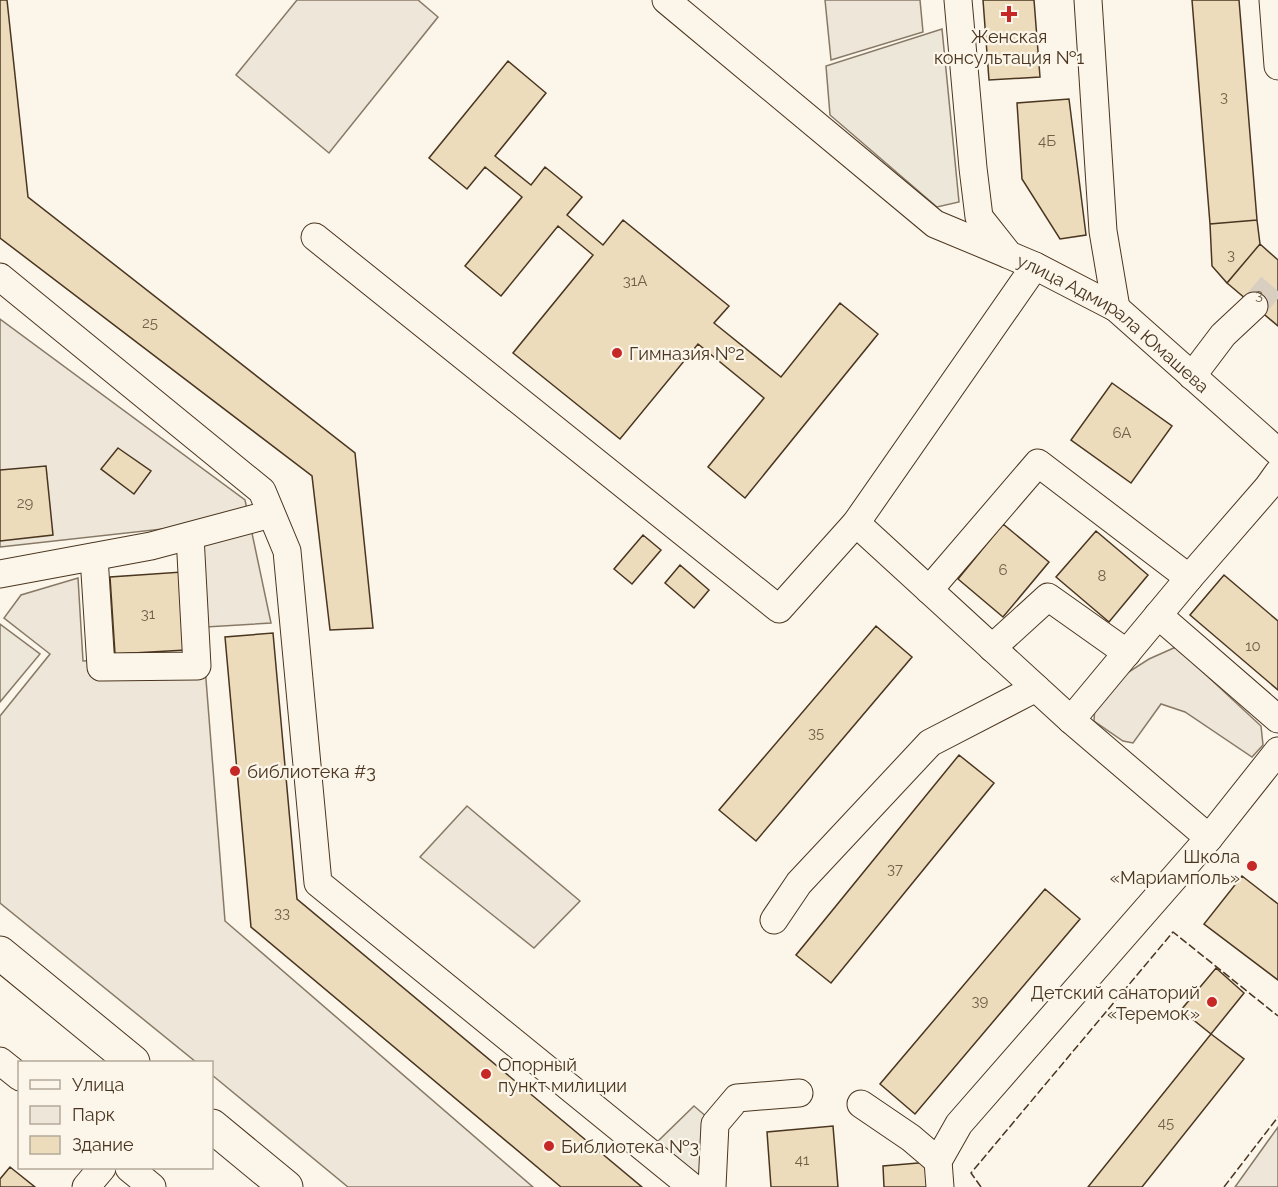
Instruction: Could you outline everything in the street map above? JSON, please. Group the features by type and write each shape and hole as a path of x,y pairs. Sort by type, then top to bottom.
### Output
{"main road":[{"path":"0,953 132,1061"},
{"path":"213,1127 286,1187"}],"street":[{"path":"666,0 935,224 1010,255"},
{"name":"улица Адмирала Юмашева","path":"958,0 979,217 1010,255 1116,308 1278,452"},
{"path":"1088,0 1103,231 1116,308"},
{"path":"1273,0 1278,66"},
{"path":"315,237 779,609 856,523 1035,266"},
{"path":"0,277 262,492 287,551 318,883 692,1187"},
{"path":"1192,376 1222,335 1254,306"},
{"path":"929,590 1038,463 1189,578"},
{"path":"1071,720 1278,473"},
{"path":"0,574 151,546 271,514"},
{"path":"856,523 1071,720 1209,838"},
{"path":"94,556 101,667 197,666 190,536"},
{"path":"993,648 1048,597 1127,653"},
{"path":"1158,615 1278,719"},
{"path":"774,920 799,883 930,743 1036,688"},
{"path":"939,1174 959,1124 1209,838 1278,751"},
{"path":"712,1187 715,1124 737,1098 799,1093"},
{"path":"861,1104 911,1138 939,1174"},
{"path":"86,1187 100,1169"},
{"path":"131,1169 152,1187"}],"green space":[{"path":"297,0 418,0 438,17 329,153 236,75"},
{"path":"825,0 920,0 923,32 831,60"},
{"path":"0,319 245,500 271,623 206,627 198,525 0,547"},
{"path":"78,578 83,661 204,654 225,921 533,1187 348,1187 213,1076 213,1061 195,1061 0,903 0,716 50,654 4,618 21,595"},
{"path":"1176,647 1261,726 1263,745 1252,757 1185,712 1161,704 1133,743 1123,741 1094,721 1095,705 1127,673 1149,659"},
{"path":"467,806 580,901 534,948 420,857"},
{"path":"1278,1127 1278,1187 1235,1187"}],"shaded area":[{"path":"942,29 959,202 937,207 830,115 826,66"},
{"path":"0,624 40,654 0,702"},
{"path":"694,1106 715,1124 712,1187 653,1146"}],"building":[{"path":"0,0 7,0 28,197 355,453 373,628 330,630 312,476 0,238"},
{"path":"983,0 1034,0 1040,77 989,80"},
{"path":"1192,0 1239,0 1257,220 1210,224"},
{"path":"508,61 546,93 495,156 531,185 545,167 582,197 567,215 603,245 623,220 729,306 714,323 781,377 840,303 878,334 745,498 708,467 764,398 698,344 620,439 513,353 593,255 558,226 501,296 465,266 522,197 485,167 467,189 429,158"},
{"path":"1069,99 1086,235 1060,239 1022,179 1017,103"},
{"path":"1257,220 1260,244 1227,283 1212,266 1210,224"},
{"path":"1260,244 1278,260 1278,326 1227,283"},
{"path":"1112,383 1172,426 1131,483 1071,440"},
{"path":"118,448 151,471 134,494 101,469"},
{"path":"46,466 53,535 0,541 0,470"},
{"path":"1003,524 1049,562 1003,617 958,579"},
{"path":"1096,531 1148,575 1109,622 1056,577"},
{"path":"643,535 661,550 632,584 614,569"},
{"path":"680,565 709,590 694,608 665,583"},
{"path":"182,572 186,650 115,654 110,577"},
{"path":"1224,575 1278,621 1278,690 1190,615"},
{"path":"876,626 912,657 756,841 719,810"},
{"path":"273,633 297,899 642,1187 561,1187 251,927 225,637"},
{"path":"959,755 994,783 831,983 796,955"},
{"path":"1242,876 1278,904 1278,980 1204,924"},
{"path":"1045,889 1080,919 915,1114 880,1084"},
{"name":"Детский санаторий «Теремок»","path":"1216,968 1244,993 1211,1034 1181,1010"},
{"path":"1211,1034 1244,1059 1142,1187 1088,1187"},
{"path":"833,1126 838,1187 771,1187 767,1132"},
{"path":"930,1162 932,1187 884,1187 883,1166"},
{"path":"10,1167 35,1187 0,1187 0,1179"}],"tunnel":[{"path":"1254,306 1278,278"}],"fence":[{"path":"981,1187 971,1173 1173,932 1278,1016"},
{"path":"1224,1187 1278,1117"}],"place":[{"name":"Женская консультация №1","path":"1009,14"},
{"name":"Гимназия №2","path":"617,353"},
{"name":"библиотека #3","path":"235,771"},
{"name":"Школа «Мариамполь»","path":"1252,866"},
{"name":"Детский санаторий «Теремок»","path":"1212,1002"},
{"name":"Опорный пункт милиции","path":"486,1074"},
{"name":"Библиотека №3","path":"549,1146"}]}
